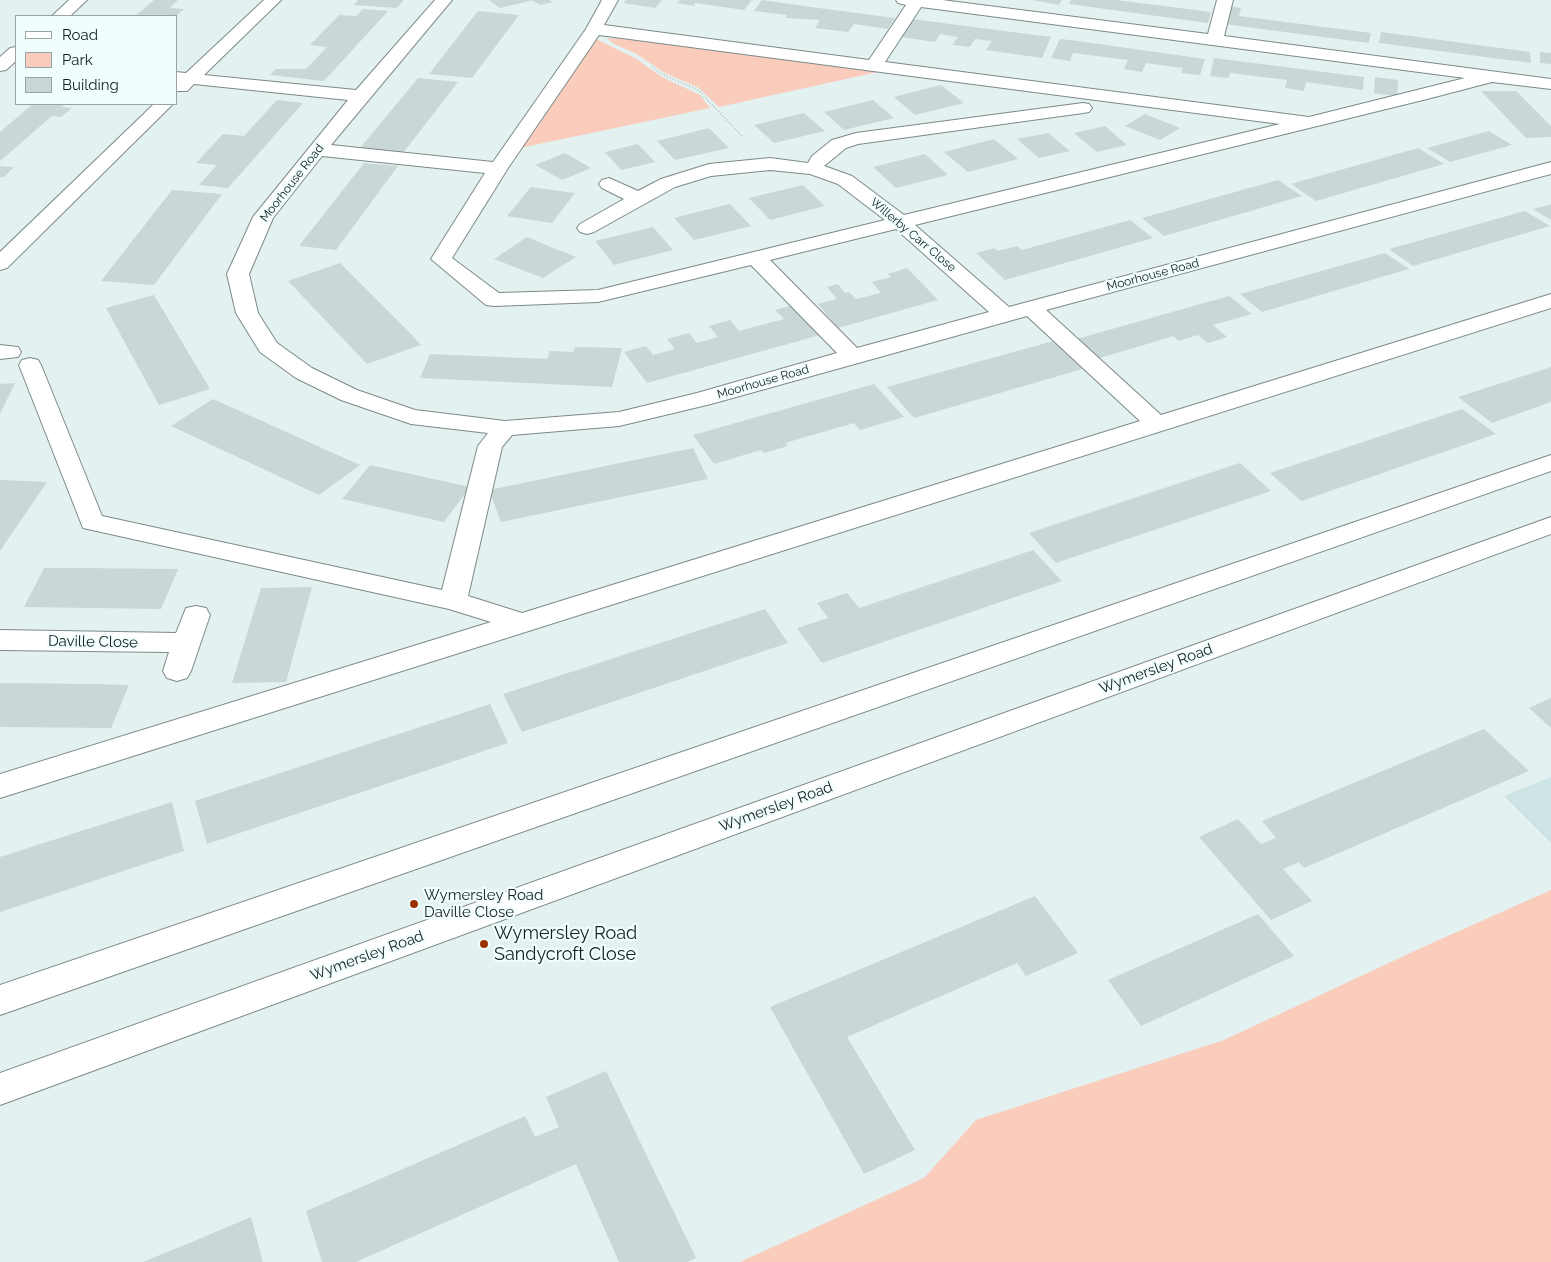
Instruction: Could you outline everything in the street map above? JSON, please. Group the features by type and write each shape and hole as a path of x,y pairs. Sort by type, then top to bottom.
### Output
{"street":[{"path":"61,15 79,0"},
{"path":"183,78 273,0"},
{"name":"Moorhouse Road","path":"444,0 361,96 263,217 238,274 247,313 268,347 312,377 350,395 411,417 505,428 619,419 703,399 852,356 1551,168"},
{"path":"610,0 594,29 498,168 441,258 494,300 598,296 1492,76"},
{"path":"1216,40 1225,0"},
{"path":"873,66 911,1 1551,84"},
{"path":"594,29 1306,122"},
{"path":"183,78 361,96"},
{"path":"813,169 819,160 839,144 1002,102 1082,108"},
{"path":"0,264 163,105"},
{"path":"318,150 498,168"},
{"name":"Willerby Carr Close","path":"587,228 668,183 709,170 770,164 813,169 845,180 900,222 1005,315"},
{"path":"610,184 638,199"},
{"path":"755,257 852,356"},
{"path":"0,786 1551,302"},
{"path":"1031,308 1158,425"},
{"path":"14,356 92,522 453,601 523,623"},
{"path":"453,601 490,446 505,428"},
{"path":"0,1000 1551,463"},
{"name":"Wymersley Road","path":"0,1089 1551,525"},
{"path":"177,671 196,615"},
{"name":"Daville Close","path":"0,640 187,643"}],"path":[{"path":"649,65 664,75 698,90 770,164"}],"shaded area":[{"path":"1551,777 1551,843 1504,796"}],"green space":[{"path":"617,38 882,71 719,107 699,88 665,73 635,53 607,39"},
{"path":"596,39 635,58 662,77 700,95 710,108 520,148"},
{"path":"1551,890 1551,1262 740,1262 924,1178 976,1120 1224,1040"}],"building":[{"path":"154,0 178,0 170,8 184,9 177,15 136,15"},
{"path":"358,0 404,0 397,8 354,5"},
{"path":"489,0 530,0 530,1 500,8"},
{"path":"530,0 549,0 553,2 541,5"},
{"path":"626,0 662,0 655,8 623,3"},
{"path":"680,0 752,0 744,10 695,3 694,6 677,3"},
{"path":"762,0 895,18 888,29 854,24 848,32 815,28 820,20 785,18 787,15 754,11"},
{"path":"1032,0 1062,0 1059,5"},
{"path":"1071,0 1116,0 1211,12 1208,23 1069,4"},
{"path":"1229,6 1241,8 1239,16 1371,33 1369,43 1224,24"},
{"path":"363,9 388,11 324,81 270,75 276,69 306,69 327,47 310,45 339,15 356,16"},
{"path":"478,11 519,15 472,78 429,74"},
{"path":"912,19 1051,37 1042,58 986,50 992,41 975,39 970,47 952,45 958,37 940,34 935,42 900,37"},
{"path":"1381,32 1530,52 1531,63 1379,43"},
{"path":"1060,39 1205,59 1200,75 1181,73 1183,68 1146,63 1142,72 1124,69 1128,60 1073,53 1070,61 1051,58"},
{"path":"1540,52 1551,53 1551,64 1540,63"},
{"path":"1214,58 1364,77 1363,90 1306,82 1304,91 1285,88 1287,80 1230,73 1228,78 1210,76"},
{"path":"1375,77 1398,80 1397,96 1374,93"},
{"path":"418,78 458,82 403,153 360,148"},
{"path":"941,85 964,103 915,115 894,97"},
{"path":"1481,91 1516,91 1551,126 1551,137 1526,138"},
{"path":"277,100 303,103 228,188 199,185 217,165 196,163 223,134 244,136"},
{"path":"873,100 894,118 844,130 824,112"},
{"path":"32,105 64,105 62,107 72,108 61,117 52,116 0,161 0,132"},
{"path":"804,113 825,131 774,143 754,125"},
{"path":"1145,114 1180,128 1160,140 1125,126"},
{"path":"1105,126 1127,145 1097,152 1074,133"},
{"path":"709,128 729,148 675,160 657,141"},
{"path":"1489,131 1512,145 1450,162 1427,148"},
{"path":"1048,133 1070,151 1039,158 1017,139"},
{"path":"994,139 1018,159 968,172 944,152"},
{"path":"638,144 655,162 621,170 605,152"},
{"path":"1418,148 1444,164 1316,201 1291,184"},
{"path":"565,153 591,168 562,180 535,165"},
{"path":"925,154 948,175 896,188 873,167"},
{"path":"364,163 398,166 336,250 299,246"},
{"path":"0,166 14,167 4,177 0,177"},
{"path":"1278,180 1302,196 1164,236 1142,218"},
{"path":"803,185 825,206 770,220 749,198"},
{"path":"531,187 575,193 552,223 507,216"},
{"path":"172,190 222,194 154,285 101,281"},
{"path":"730,204 751,226 694,240 674,218"},
{"path":"1551,204 1551,220 1533,209 1549,205"},
{"path":"1525,211 1550,226 1413,266 1389,249"},
{"path":"1130,220 1153,238 1005,280 976,253 994,248 998,251 1017,246 1022,250"},
{"path":"653,227 673,250 614,265 595,241"},
{"path":"527,237 576,257 543,278 494,259"},
{"path":"1385,253 1409,269 1262,312 1240,294"},
{"path":"340,263 421,345 367,364 288,281"},
{"path":"907,268 938,300 838,328 818,304 837,299 827,287 838,284 845,293 849,292 856,299 881,293 872,282 891,277 888,274"},
{"path":"154,295 210,389 159,405 106,308"},
{"path":"1229,296 1252,314 1213,325 1227,337 1208,343 1198,335 1178,341 1174,336 1093,360 1073,340"},
{"path":"796,304 824,334 647,383 624,352 646,346 653,355 675,349 667,339 689,333 697,343 718,337 709,326 730,320 739,331 784,319 775,310"},
{"path":"1057,340 1086,368 914,418 887,387"},
{"path":"575,347 622,348 612,387 420,378 430,354 547,359 550,351 573,352"},
{"path":"1551,367 1551,402 1492,423 1458,397"},
{"path":"15,383 0,414 0,384"},
{"path":"874,384 904,417 860,430 854,423 785,443 788,446 764,453 761,450 714,464 693,435"},
{"path":"213,399 360,465 319,495 171,426"},
{"path":"1462,409 1496,434 1301,501 1270,473"},
{"path":"693,448 708,479 501,522 489,490"},
{"path":"1240,463 1271,491 1056,563 1029,533"},
{"path":"370,465 470,487 444,522 342,499"},
{"path":"0,480 47,482 0,551"},
{"path":"1033,550 1062,581 822,663 797,628 828,618 817,603 847,593 859,608"},
{"path":"44,568 178,569 161,609 24,607"},
{"path":"312,587 286,682 232,683 261,588"},
{"path":"765,609 788,643 522,732 503,694"},
{"path":"0,683 129,685 111,728 0,727"},
{"path":"1551,698 1551,728 1529,708"},
{"path":"490,704 508,743 207,844 195,801"},
{"path":"1484,729 1529,771 1304,868 1299,862 1283,869 1312,901 1271,920 1199,837 1238,819 1261,844 1276,838 1262,821"},
{"path":"172,802 184,851 0,912 0,857"},
{"path":"1035,896 1078,953 1026,976 1017,963 847,1037 915,1150 864,1174 770,1007"},
{"path":"1258,914 1294,956 1141,1026 1108,980"},
{"path":"606,1071 696,1258 687,1262 619,1262 576,1164 356,1262 322,1262 306,1211 525,1116 535,1137 559,1127 546,1097"},
{"path":"251,1217 263,1262 143,1262 192,1242"}],"place":[{"name":"Wymersley Road Daville Close","path":"414,904"},
{"name":"Wymersley Road Sandycroft Close","path":"484,944"}]}
